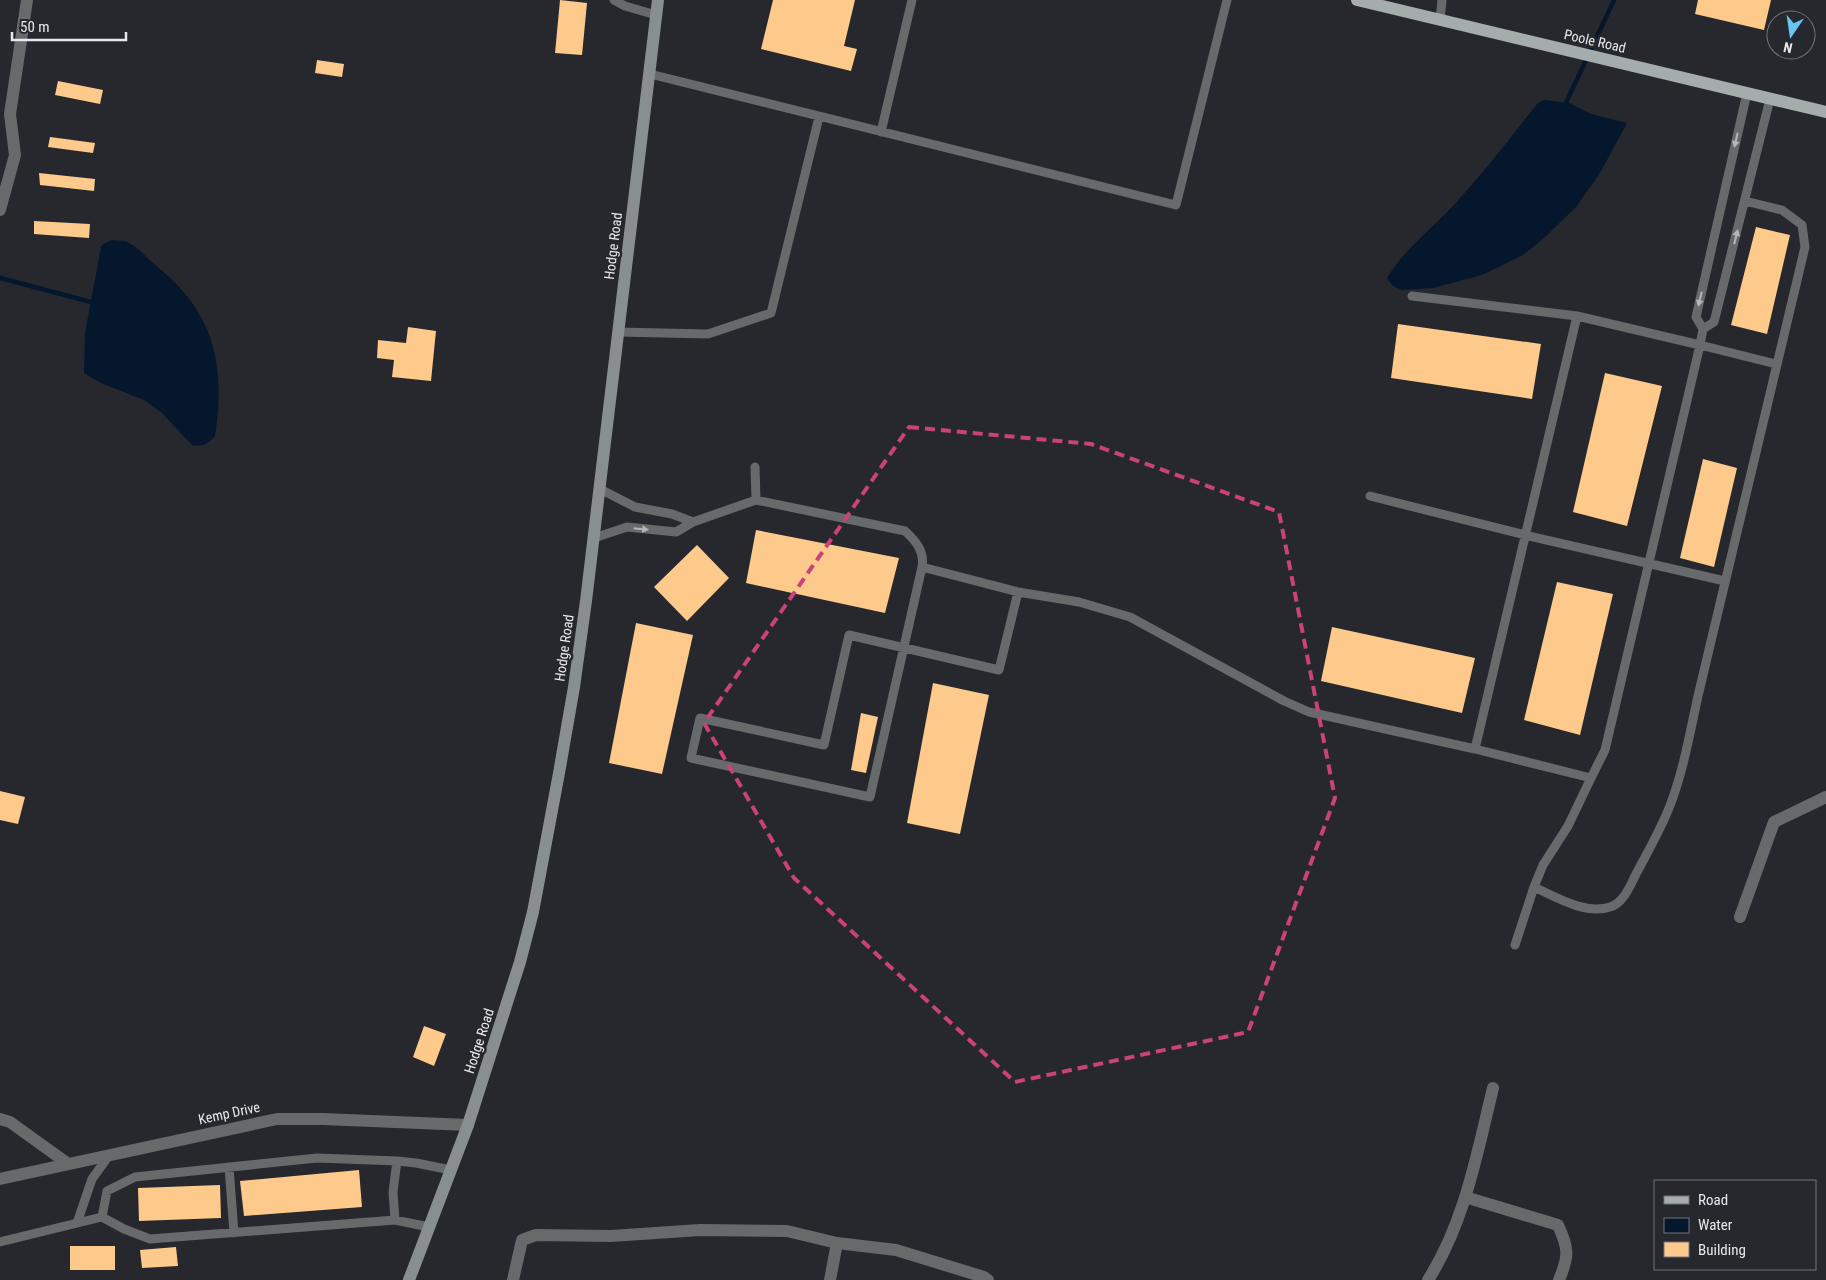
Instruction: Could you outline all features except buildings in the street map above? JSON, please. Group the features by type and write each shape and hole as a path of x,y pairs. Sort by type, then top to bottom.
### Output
{"main road":[{"name":"Hodge Road","path":"409,1280 468,1125 518,968 533,912 574,686 600,489 658,0"},
{"name":"Poole Road","path":"1357,0 1826,112"}],"street":[{"path":"0,210 14,155 5,113 27,0"},
{"path":"1740,917 1774,822 1826,796"},
{"path":"1428,1280 1453,1231 1466,1197 1493,1088"},
{"name":"Kemp Drive","path":"0,1179 277,1118 468,1125"},
{"path":"0,1119 10,1122 67,1163"},
{"path":"1466,1197 1558,1225 1567,1243 1567,1261 1560,1280"},
{"path":"513,1280 522,1240 536,1235 611,1236 700,1230 787,1231 837,1243 896,1250 984,1277 988,1280"},
{"path":"830,1280 837,1243"}],"lane":[{"path":"614,0 625,6 656,15"},
{"path":"881,132 912,0"},
{"path":"650,74 1176,205 1227,0"},
{"path":"1440,20 1442,0"},
{"path":"1515,945 1543,865 1568,826 1606,750 1700,345 1703,329 1696,317 1747,93"},
{"path":"1703,329 1714,322 1770,98"},
{"path":"618,332 708,334 771,313 819,117"},
{"path":"1534,887 1570,903 1590,909 1611,907 1623,898 1659,830 1682,769 1805,247 1802,226 1782,210 1744,201"},
{"path":"1412,296 1576,316 1776,364"},
{"path":"1475,749 1576,316"},
{"path":"754,466 756,500"},
{"path":"600,489 635,507 672,514 693,522"},
{"path":"1370,496 1725,581"},
{"path":"594,538 627,527 676,532 693,522 756,500 905,531 914,539 924,558 904,648 870,797 691,758 700,718 824,745 849,635 904,648 999,670 1018,592"},
{"path":"922,567 1018,592 1079,602 1130,617 1284,701 1309,712 1475,749 1592,778"},
{"path":"78,1223 92,1179 110,1154"},
{"path":"102,1217 106,1191 135,1177 317,1158 397,1161 450,1170"},
{"path":"395,1220 393,1192 397,1161"},
{"path":"229,1167 234,1233"},
{"path":"0,1242 102,1217 124,1229 150,1239 395,1220 430,1227"}],"highlighted area":[{"path":"909,427 1091,444 1279,512 1335,798 1248,1032 1015,1082 794,878 704,723"}],"water":[{"path":"1544,100 1569,103 1591,114 1627,123 1600,173 1576,207 1543,239 1523,255 1482,275 1433,288 1402,290 1393,286 1387,278 1401,258 1444,216 1496,156 1538,103"},
{"path":"112,240 127,242 141,252 174,282 190,300 203,320 211,340 219,385 215,436 205,444 199,446 192,445 161,412 144,400 101,383 84,373 85,333 101,247"}],"waterway":[{"path":"1564,107 1614,0"},
{"path":"0,278 91,302 94,305"}]}
